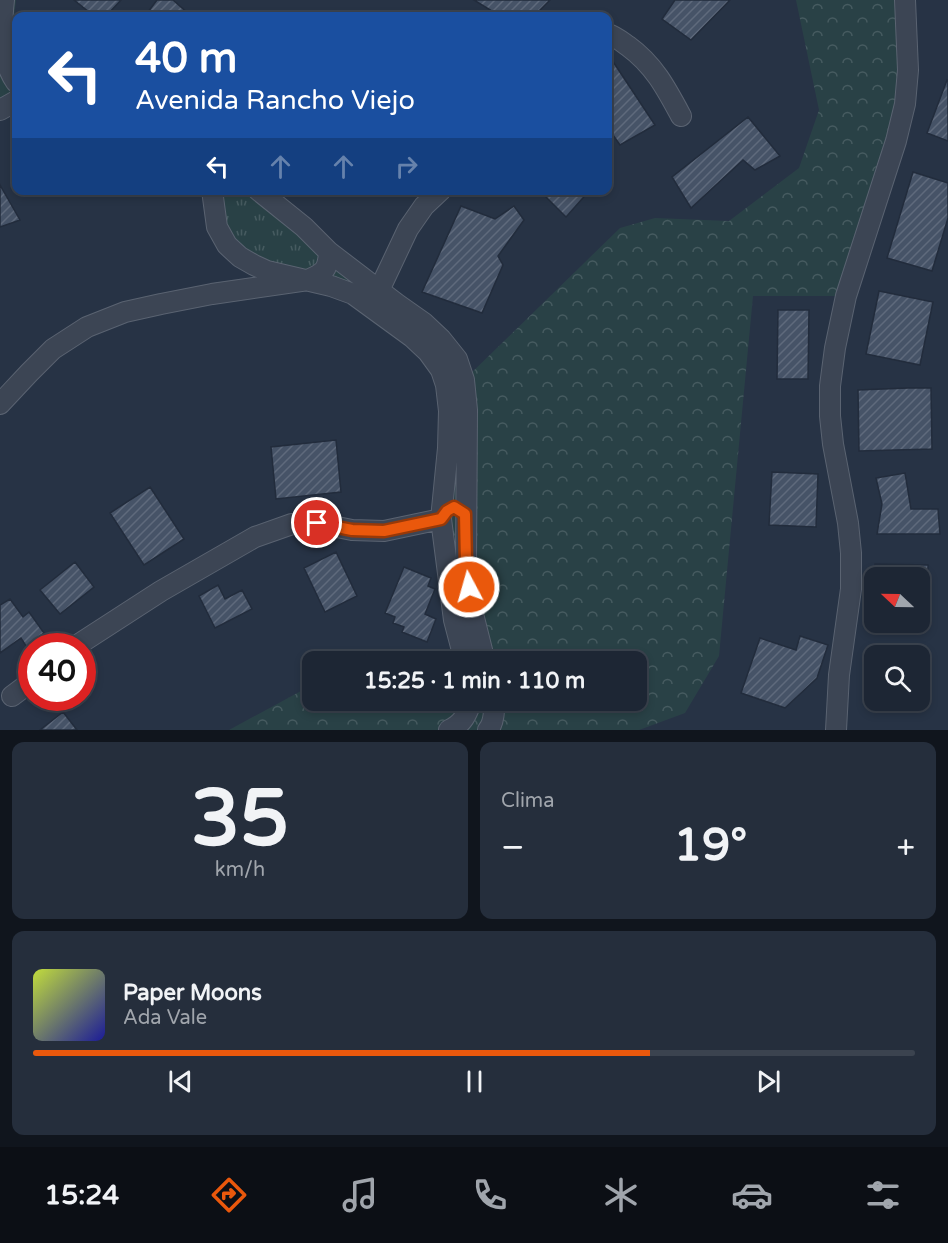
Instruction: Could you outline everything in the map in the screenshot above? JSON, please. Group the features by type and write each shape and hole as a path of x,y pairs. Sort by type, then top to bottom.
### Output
{"street":[{"path":"4,0 3,51 12,76"},
{"path":"836,730 840,667 851,589 851,553 848,523 833,444 830,386 846,296 896,141 905,104 908,70 905,0"},
{"path":"612,35 640,54 660,77 681,116"},
{"path":"213,195 218,228 226,245 240,257 267,271 375,298 424,323 457,359 464,380 467,411 466,563 472,610 482,651"},
{"path":"264,195 304,227 375,298 386,318 428,352 441,370 446,385 449,411 441,519 454,620 462,651"},
{"path":"375,298 408,229 424,206 436,195"},
{"path":"0,404 53,349 87,327 125,312 212,294 308,280 322,274 328,264 329,252"},
{"path":"96,633 161,591 255,537 282,527 292,524 317,523 352,530 384,531 441,519 455,526 465,514"},
{"path":"12,696 18,692"},
{"path":"449,730 467,716 469,711"},
{"path":"488,730 493,711"}],"green space":[{"path":"0,0 16,0 15,12 12,12 12,103 0,110"},
{"path":"796,0 905,0 908,70 846,296 753,296 719,656 685,713 639,730 229,730 302,690 302,711 647,711 647,651 482,651 472,610 464,380 620,228 655,218 729,221 799,168 819,110"},
{"path":"214,195 262,195 441,339 484,651 462,651 454,620 446,385 386,318 240,257"}],"building":[{"path":"74,0 121,0 110,12 89,12"},
{"path":"157,0 173,0 186,12 148,12"},
{"path":"474,0 550,0 538,12 494,12"},
{"path":"675,0 730,0 691,40 662,19"},
{"path":"612,60 655,125 620,145 612,134"},
{"path":"948,81 948,141 927,133"},
{"path":"748,117 780,156 755,170 743,160 691,208 672,177"},
{"path":"913,172 948,183 948,218 932,271 887,258"},
{"path":"0,185 20,220 0,227"},
{"path":"544,195 586,195 566,217"},
{"path":"461,206 495,219 514,206 524,220 498,256 503,265 482,313 422,292"},
{"path":"879,291 933,302 920,365 866,354"},
{"path":"778,310 809,310 808,379 777,379"},
{"path":"931,388 932,449 859,451 858,390"},
{"path":"336,440 341,492 276,499 271,447"},
{"path":"772,472 818,474 816,527 769,525"},
{"path":"905,473 911,509 938,509 940,534 877,534 882,504 876,478"},
{"path":"150,487 184,539 144,565 110,513"},
{"path":"336,552 357,596 325,612 304,568"},
{"path":"75,562 94,587 60,614 40,590"},
{"path":"875,564 928,565 928,567 875,567"},
{"path":"404,567 431,578 428,586 435,589 425,614 436,619 427,642 402,632 404,627 393,623 395,617 385,613"},
{"path":"218,585 225,599 242,590 252,609 215,628 199,596"},
{"path":"10,599 23,617 29,612 44,633 18,633 18,640 0,653 0,605"},
{"path":"800,636 828,645 817,678 785,708 741,693 760,638 796,650"},
{"path":"63,712 77,730 40,730"}],"route":[{"path":"317,523 352,530 384,531 441,519 447,511 454,507 465,514 469,587"}]}
